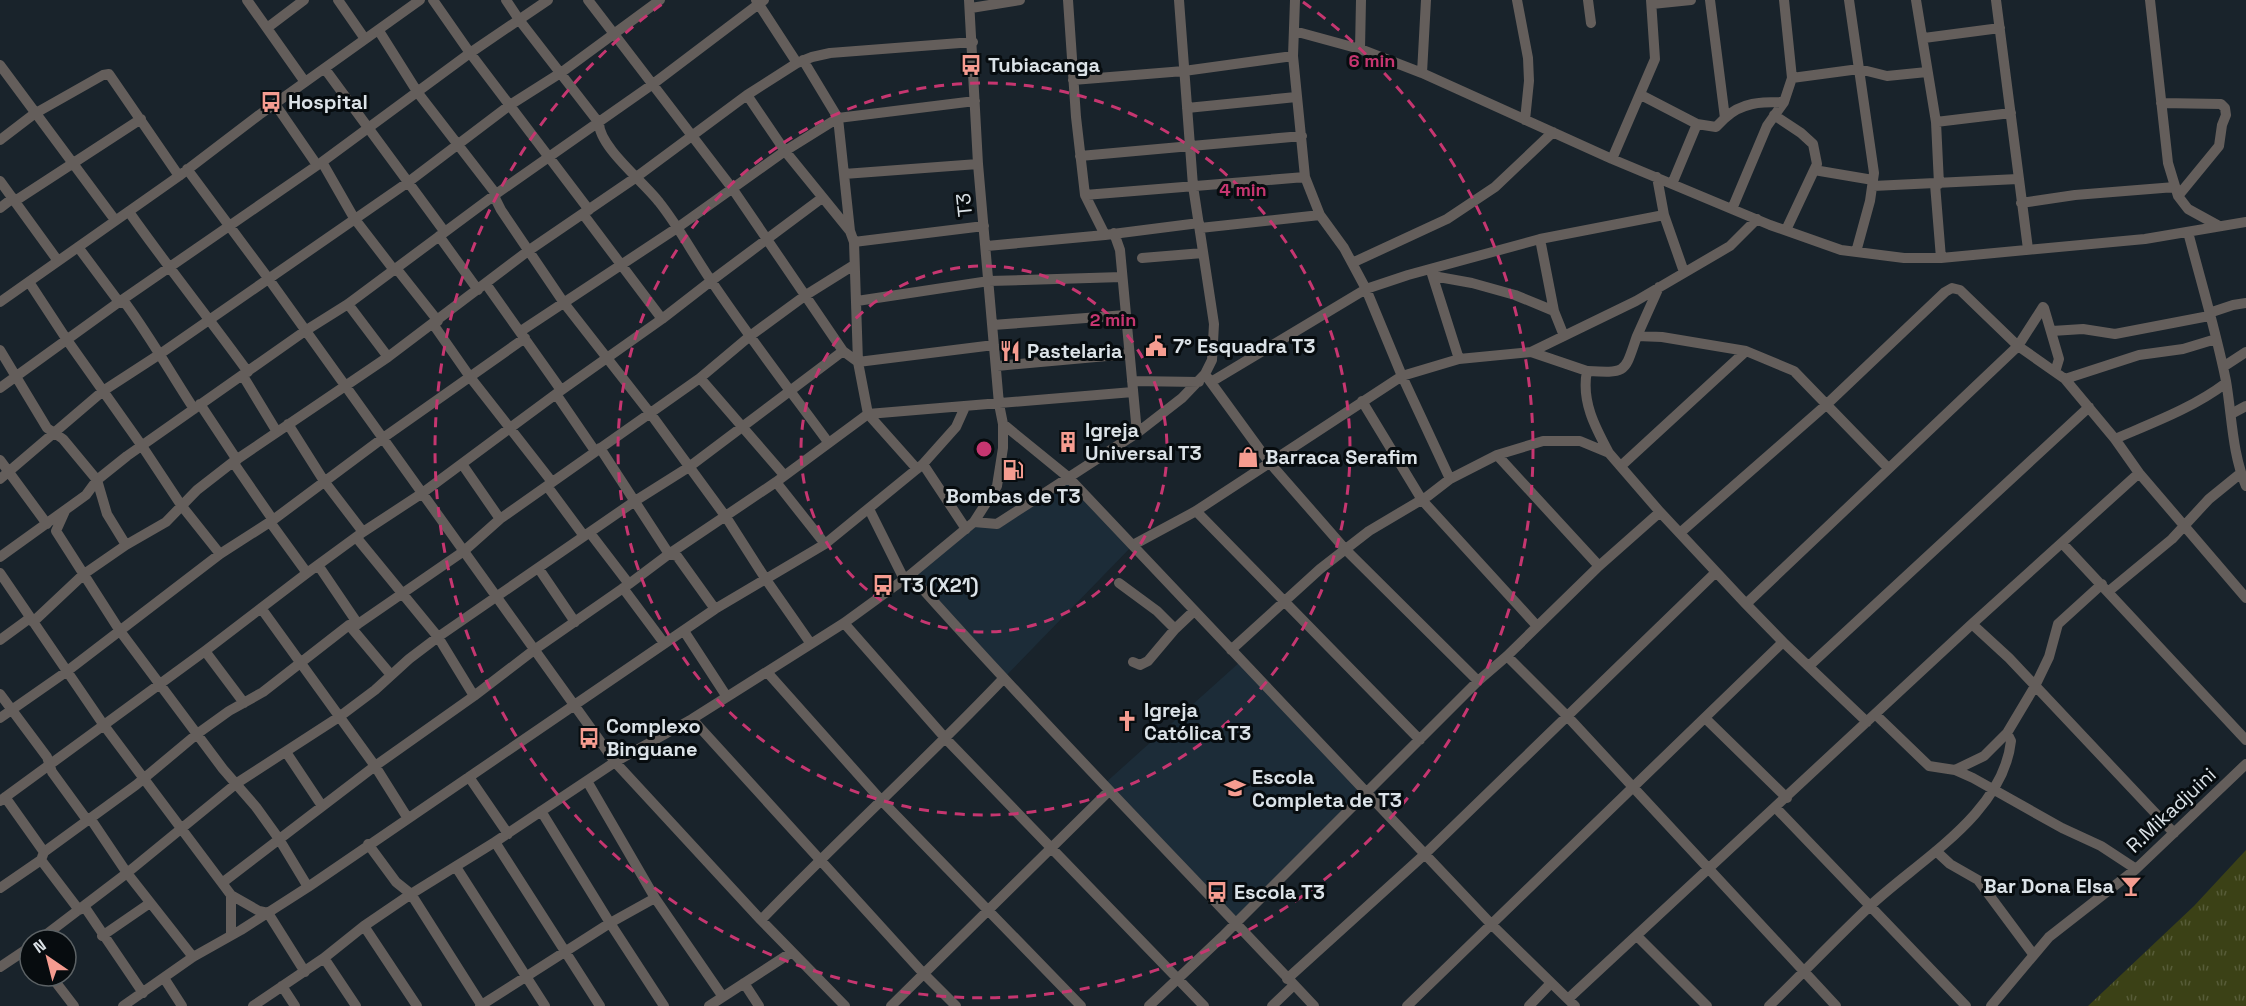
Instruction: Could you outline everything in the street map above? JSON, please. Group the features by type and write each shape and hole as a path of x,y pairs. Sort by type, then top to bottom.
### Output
{"street":[{"path":"248,0 305,82"},
{"path":"267,28 304,0"},
{"path":"338,0 365,39"},
{"path":"1,298 29,282 129,212 274,104 379,31 418,0"},
{"path":"433,0 548,157 621,264 662,319"},
{"path":"506,0 599,123 602,136 635,178 659,201 750,336 828,442"},
{"path":"0,388 119,302 320,163 470,53 549,0"},
{"path":"588,0 732,188 843,351 858,362 994,345"},
{"path":"0,479 103,391 407,183 510,105 562,72 660,0"},
{"name":"T3","path":"253,1006 324,958 364,926 411,894 508,834 615,762 692,720 844,622 907,578 970,525 997,486 1003,448 1003,424 999,404 987,246 978,164 970,4 1020,0"},
{"path":"1068,0 1073,80 1085,195 1120,250 1137,433"},
{"path":"1179,0 1193,186 1214,324 1212,360 1205,379"},
{"path":"1295,0 1293,56 1305,177 1320,215 1352,263 1366,289 1402,376 1450,479"},
{"path":"1360,49 1361,0"},
{"path":"1422,73 1426,0"},
{"path":"1517,0 1528,58 1529,81 1525,120"},
{"path":"1588,0 1591,23"},
{"path":"1612,159 1655,59 1651,2 1690,0"},
{"path":"1710,0 1725,118"},
{"path":"1732,209 1767,126 1784,102 1792,78 1784,0"},
{"path":"1849,0 1874,173 1856,252"},
{"path":"1916,0 1936,122 1941,258"},
{"path":"1996,0 2028,249"},
{"path":"2150,0 2168,163 2177,191 2188,209 2219,226"},
{"path":"0,557 86,495 97,480 142,446 305,331 348,304 496,194 599,123 759,1 838,118 852,237 857,301 858,362 868,414 920,466 970,525 997,524 1137,433 1205,379 1366,289 1432,272 1540,239 1664,215"},
{"path":"1924,38 2000,28"},
{"path":"379,31 418,93 496,194 495,198 501,210 564,303 650,413 726,517 811,644"},
{"path":"1294,31 1360,49 1422,73 1612,159 1757,219 1842,250 1904,258 1941,258 2135,240 2246,222"},
{"path":"0,640 31,620 84,574 126,545 166,522 181,505 235,461 388,357 528,251 635,178 747,95 800,62 830,53 973,42"},
{"path":"1073,80 1184,71 1293,56"},
{"path":"0,65 34,114 115,220"},
{"path":"325,69 442,234 482,287 523,335 558,392 635,501 646,522 669,554 677,556 715,609"},
{"path":"1792,78 1859,69 1887,76 1927,72"},
{"path":"0,140 34,114 109,74 183,173 229,225 268,278 615,762 761,920 845,1006"},
{"path":"747,95 785,152 852,237"},
{"path":"1641,95 1697,124 1716,126 1721,124 1734,109 1751,103 1784,102"},
{"path":"1187,108 1296,97"},
{"path":"0,718 66,672 220,554 271,521 470,377 564,303 838,118 975,101"},
{"path":"2021,203 2075,195 2177,191 2219,147 2226,115 2225,108 2221,104 2161,103"},
{"path":"274,104 320,163 354,218 435,322 470,377 626,586 664,644"},
{"path":"1936,122 2011,113"},
{"path":"1774,116 1801,133 1813,144 1817,164 1786,230"},
{"path":"0,208 141,118"},
{"path":"1672,184 1697,124"},
{"path":"1352,263 1447,219 1495,187 1553,132"},
{"path":"1080,156 1302,136"},
{"path":"844,174 978,164"},
{"path":"1814,170 1873,183 1937,184 2018,179"},
{"path":"1085,195 1305,177"},
{"path":"1657,177 1664,215 1684,272"},
{"path":"0,181 58,261"},
{"path":"143,993 3,799 360,534 421,494 558,392 662,319 822,198"},
{"path":"129,212 169,268 209,318 246,374 277,432"},
{"path":"987,246 1320,215"},
{"path":"1133,545 1196,511 1402,376 1459,359 1531,352 1636,301 1730,246 1757,219"},
{"path":"852,237 984,226"},
{"path":"1955,770 1984,756 2007,733 2049,657 2058,624 2105,588 2145,563 2221,488 2244,482 2223,367 2188,232"},
{"path":"1540,239 1554,310 1564,336"},
{"path":"78,247 119,302 126,304 152,339 173,378 197,406 235,461 271,521 307,573"},
{"path":"1142,258 1203,253"},
{"path":"0,888 197,734 262,692 354,625 464,551 500,519 700,378 750,336 806,295 854,265"},
{"path":"1432,272 1515,295 1554,310"},
{"path":"1432,272 1459,359"},
{"path":"857,301 989,281 1122,277"},
{"path":"29,282 181,505 220,554"},
{"path":"1531,352 1587,371 1615,372 1624,369 1659,287"},
{"path":"1681,532 1826,405 1945,292 1952,288 1959,290 2018,346 2065,379 2115,439 2139,473 2246,598"},
{"path":"2052,331 2083,329 2123,333 2209,314 2246,303"},
{"path":"348,304 388,357"},
{"path":"1746,604 2018,346 2043,307 2047,310 2059,358 2055,372"},
{"path":"993,325 1126,315"},
{"path":"1637,336 1662,337 1746,351 1794,370 1888,468"},
{"path":"2065,379 2139,355 2183,349 2216,339"},
{"path":"0,350 52,433 63,440 97,480 107,514 126,545"},
{"path":"55,928 127,873 237,783 339,717 438,637 635,501 689,467 843,351"},
{"path":"1622,465 1746,351"},
{"path":"2223,367 2246,352"},
{"path":"997,366 1129,354"},
{"path":"1587,371 1585,384 1590,415 1609,453"},
{"path":"700,378 742,426 825,544"},
{"path":"222,883 375,766 534,650 669,554 726,517 868,414 999,404 1205,379"},
{"path":"1205,379 1269,462 1346,549 1478,681"},
{"path":"2115,439 2166,417 2213,393 2226,383"},
{"path":"1362,401 1422,500 1537,626"},
{"path":"2231,414 2246,406"},
{"path":"123,1006 193,957 308,887 407,817 715,609 825,544 920,466 956,427 965,407"},
{"path":"1809,665 2088,407"},
{"path":"288,424 360,534 438,637 474,696"},
{"path":"1003,424 1068,477 1491,924 1572,1003 1637,936 1972,624 2139,473"},
{"path":"1231,650 1320,569 1369,531 1422,500 1450,479 1497,455 1544,441 1580,441 1609,453 1622,465 1660,512 1783,642 1923,763 1935,768 1955,770 2062,828 2101,846 2136,868"},
{"path":"1497,455 1599,566"},
{"path":"0,460 47,524"},
{"path":"462,464 500,519"},
{"path":"869,509 907,578 1314,1006"},
{"path":"65,511 56,531 120,631 279,838 308,887"},
{"path":"1196,511 1420,740"},
{"path":"1149,1006 1478,681 1507,656 1599,566 1660,512"},
{"path":"2062,543 2246,740"},
{"path":"318,565 354,625 391,675"},
{"path":"539,569 575,622"},
{"path":"1272,1006 1291,982 1716,572"},
{"path":"0,573 103,724 231,895 252,908 268,913 304,972"},
{"path":"2237,587 2246,579"},
{"path":"1119,583 1157,611 1175,629"},
{"path":"261,608 375,766 407,817"},
{"path":"1133,662 1140,665 1148,662 1175,629 1194,611"},
{"path":"844,622 946,739 1204,1006"},
{"path":"1972,624 2009,658 2174,833"},
{"path":"684,631 728,697"},
{"path":"1407,1006 1783,642"},
{"path":"205,651 244,703"},
{"path":"1507,656 1568,717 1836,1006"},
{"path":"767,672 881,800 1081,1006"},
{"path":"761,920 1003,680"},
{"path":"0,694 50,765 54,775 193,957"},
{"path":"1705,718 1787,798"},
{"path":"692,720 923,974 956,1006"},
{"path":"1769,1006 1870,906 1961,830 1993,791 2005,770 2011,738 2007,733"},
{"path":"286,752 322,806"},
{"name":"R.Mikadjuini","path":"1991,1006 2049,937 2136,868 2246,764"},
{"path":"469,777 508,834"},
{"path":"587,781 655,898 723,997"},
{"path":"891,1006 1109,791"},
{"path":"1776,808 1966,1006"},
{"path":"541,811 664,1006"},
{"path":"495,842 600,1006"},
{"path":"368,844 396,882 411,894 481,1006 610,923 655,898"},
{"path":"1936,851 1950,864 1978,880 2033,954"},
{"path":"456,867 545,1006"},
{"path":"231,895 231,935"},
{"path":"102,936 150,903"},
{"path":"364,926 417,1006"},
{"path":"1637,936 1707,1006"},
{"path":"709,1006 792,952"},
{"path":"0,967 18,956"},
{"path":"324,958 356,1006"},
{"path":"164,978 182,1006"},
{"path":"744,983 759,1006"},
{"path":"1528,1006 1551,983"},
{"path":"282,986 295,1006"},
{"path":"60,988 74,1006"}],"shaded area":[{"path":"1068,477 1133,545 1003,679 910,575 974,522 997,524"},
{"name":"Escola Completa de T3","path":"1241,661 1366,792 1236,922 1103,785"}],"green space":[{"path":"2246,850 2246,1006 2088,1006 2194,906"}],"place":[{"name":"Tubiacanga","path":"971,65"},
{"name":"Hospital","path":"271,102"},
{"name":"7° Esquadra T3","path":"1156,346"},
{"name":"Pastelaria","path":"1010,351"},
{"name":"Igreja Universal T3","path":"1068,442"},
{"name":"Barraca Serafim","path":"1248,457"},
{"name":"Bombas de T3","path":"1013,470"},
{"name":"T3 (X21)","path":"883,585"},
{"name":"Igreja Católica T3","path":"1127,721"},
{"name":"Complexo Binguane","path":"589,738"},
{"name":"Escola Completa de T3","path":"1235,788"},
{"name":"Bar Dona Elsa","path":"2131,886"},
{"name":"Escola T3","path":"1217,892"}]}
